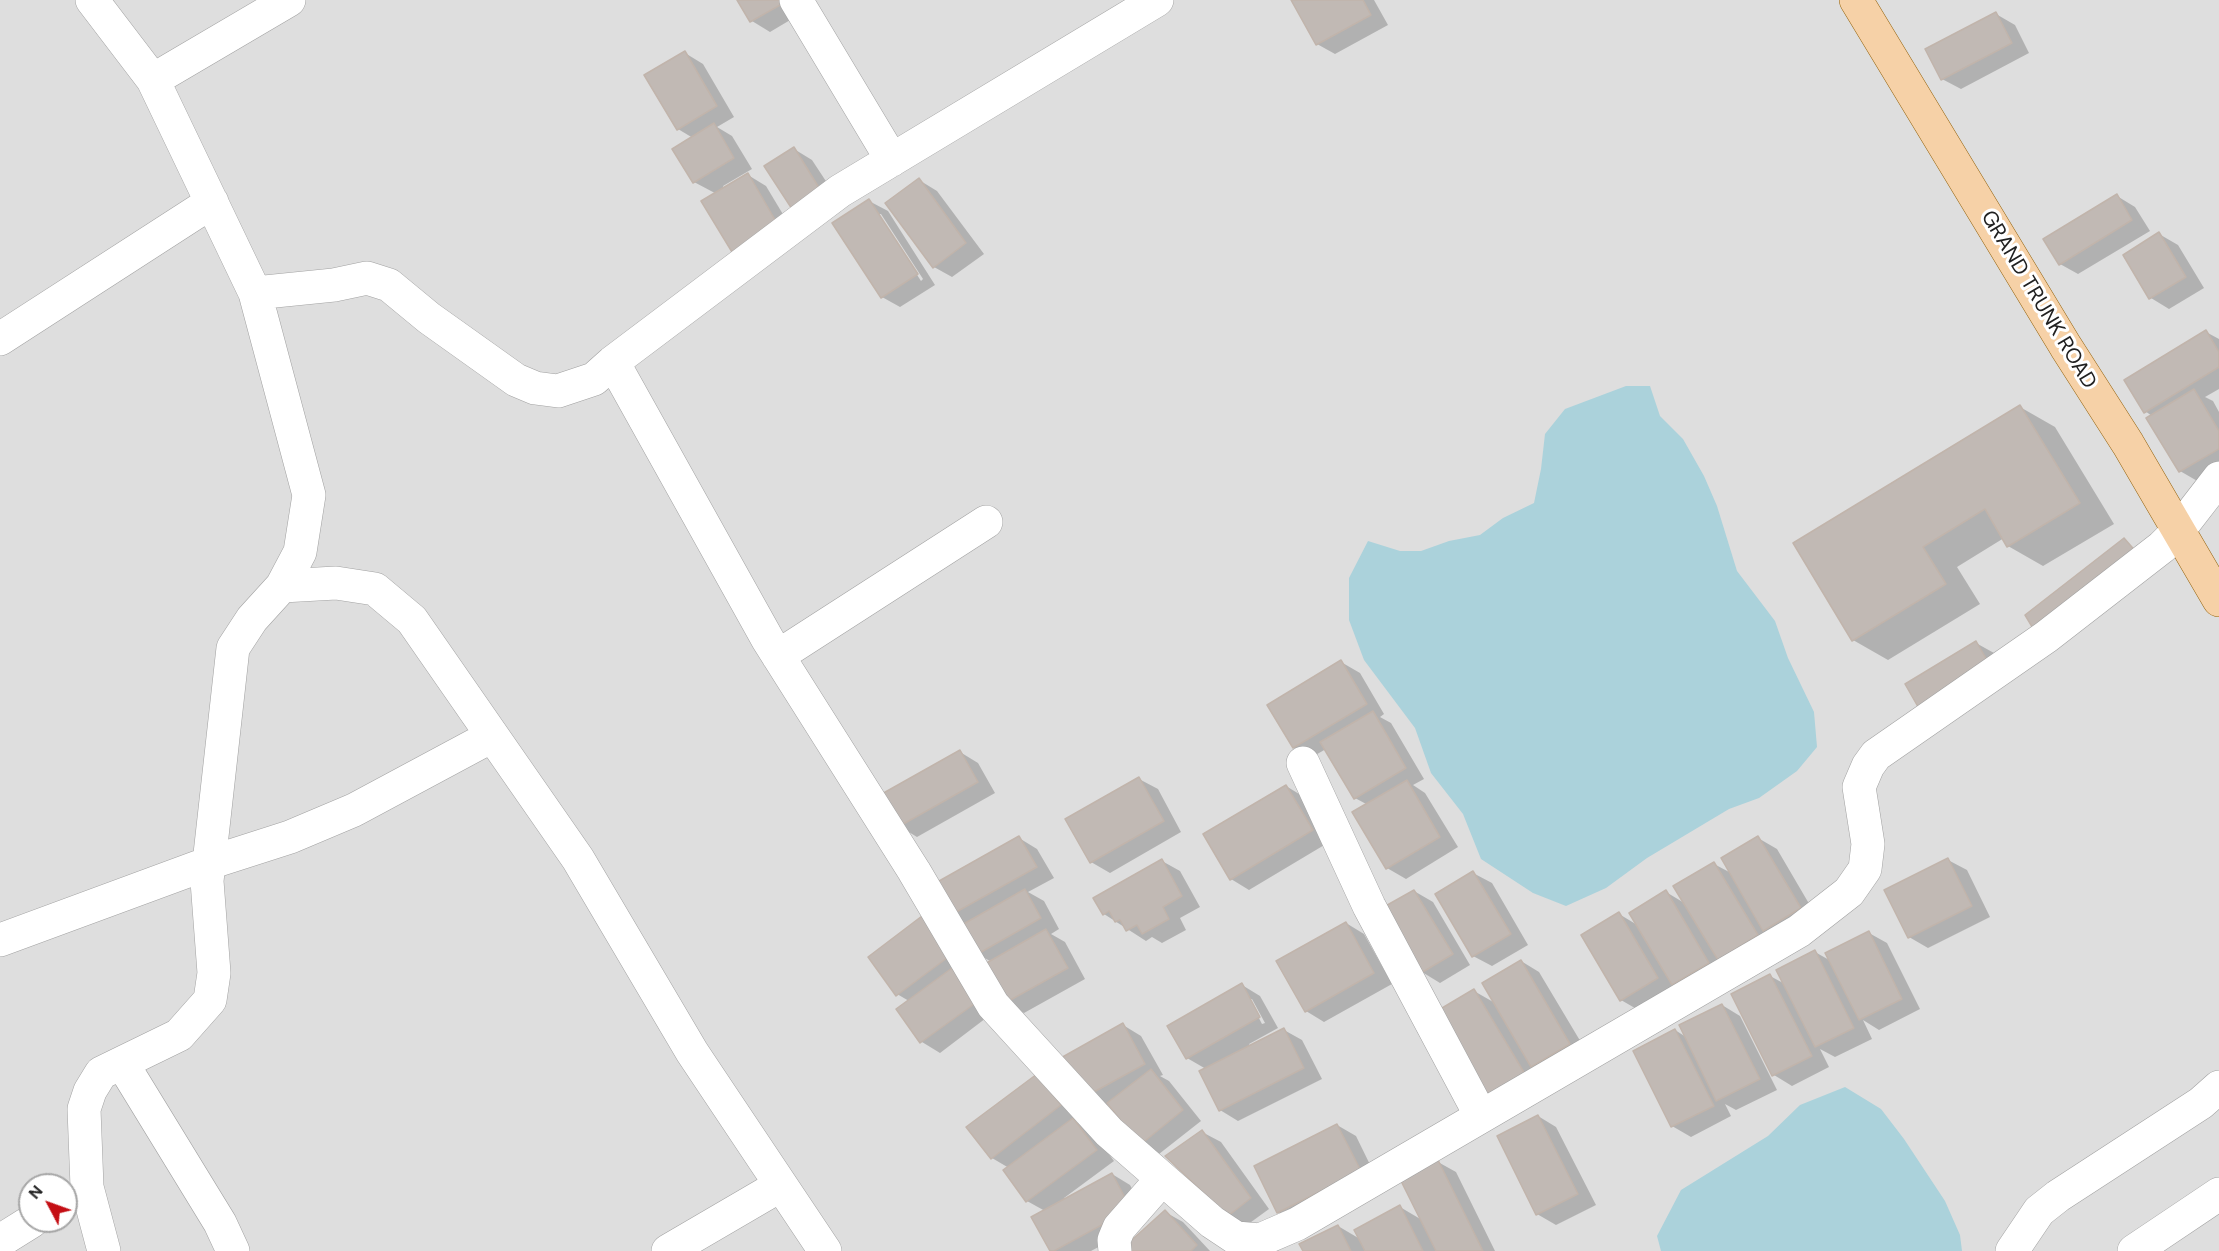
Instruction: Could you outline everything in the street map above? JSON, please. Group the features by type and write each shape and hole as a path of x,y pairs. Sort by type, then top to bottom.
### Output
{"main road":[{"name":"GRAND TRUNK ROAD","path":"1864,3 2066,347 2128,444 2219,600"}],"street":[{"path":"78,1173 84,1109 90,1091 101,1074 179,1035 210,1000 214,973 207,881 233,648 252,619 282,586 300,552 309,495 255,293 153,80 92,0"},
{"path":"153,80 289,0"},
{"path":"796,0 892,160"},
{"path":"255,293 334,285 367,278 389,285 429,318 516,380 535,388 558,391 594,379 613,362 840,191 1157,0"},
{"path":"0,339 212,202"},
{"path":"613,362 778,656 914,871 993,1005 1109,1132 1162,1179 1212,1222 1236,1238 1260,1240 1297,1224 1799,931 1849,892 1864,869 1868,844 1859,787 1868,766 1876,755 2046,637 2162,547 2178,531 2219,478"},
{"path":"778,656 986,522"},
{"path":"282,586 336,583 375,589 412,620 578,859 692,1052 825,1251"},
{"path":"0,940 209,862 290,837 354,810 492,736"},
{"path":"1303,763 1369,906 1481,1116"},
{"path":"122,1064 220,1223 233,1251"},
{"path":"2012,1251 2039,1211 2058,1196 2201,1103 2219,1087"},
{"path":"1115,1251 1114,1240 1119,1228 1162,1179"},
{"path":"668,1251 781,1185"},
{"path":"2134,1251 2219,1194"},
{"path":"78,1198 104,1251"},
{"path":"0,1241 18,1230"}],"shaded area":[{"path":"0,0 2219,0 2219,1251 0,1251"}],"water":[{"path":"1626,386 1650,386 1660,416 1683,439 1704,476 1717,506 1737,571 1775,621 1788,658 1814,712 1817,747 1797,771 1759,798 1729,809 1647,858 1606,888 1566,906 1533,893 1481,859 1463,814 1431,773 1415,728 1364,660 1349,620 1349,578 1368,541 1400,551 1421,551 1449,541 1480,535 1503,518 1534,503 1545,434 1565,409"},
{"path":"1845,1087 1881,1109 1904,1139 1945,1201 1960,1235 1962,1251 1661,1251 1657,1236 1681,1190 1768,1136 1800,1105"}],"building":[{"path":"737,0 789,0 750,22"},
{"path":"1291,0 1363,0 1371,15 1316,45"},
{"path":"1996,12 2012,43 1941,80 1925,49"},
{"path":"685,51 717,106 677,130 644,75"},
{"path":"714,123 734,158 693,183 672,149"},
{"path":"794,147 821,191 792,209 764,166"},
{"path":"748,173 778,225 732,252 701,201"},
{"path":"919,178 966,243 933,268 885,203"},
{"path":"2117,194 2132,220 2059,265 2043,239"},
{"path":"869,199 918,274 881,298 832,223"},
{"path":"2159,232 2186,277 2149,299 2123,255"},
{"path":"2206,330 2219,352 2219,367 2144,413 2124,380"},
{"path":"2194,389 2219,431 2219,449 2179,472 2146,418"},
{"path":"2020,405 2080,503 2007,547 1985,509 1923,547 1946,584 1852,641 1793,543"},
{"path":"2124,538 2138,554 2037,635 2025,615"},
{"path":"1976,641 1992,669 1921,712 1905,684"},
{"path":"1341,660 1367,704 1293,748 1267,705"},
{"path":"1373,711 1406,768 1354,799 1320,742"},
{"path":"960,750 978,782 898,827 880,795"},
{"path":"1139,777 1164,821 1090,863 1065,819"},
{"path":"1407,780 1440,837 1386,869 1352,812"},
{"path":"1286,785 1313,830 1230,880 1203,834"},
{"path":"1019,836 1037,867 949,916 932,885"},
{"path":"1758,836 1801,908 1763,931 1721,858"},
{"path":"1948,858 1972,906 1908,938 1884,890"},
{"path":"1162,859 1182,896 1163,907 1169,919 1142,934 1137,925 1126,931 1120,920 1115,922 1109,911 1103,915 1093,898"},
{"path":"1714,862 1758,935 1718,960 1673,886"},
{"path":"1473,871 1511,934 1472,957 1435,894"},
{"path":"1025,889 1041,918 976,955 960,926"},
{"path":"1414,890 1453,954 1421,973 1382,908"},
{"path":"1666,890 1709,963 1672,985 1629,913"},
{"path":"1619,912 1658,978 1620,1001 1581,935"},
{"path":"922,916 951,955 896,996 868,957"},
{"path":"1346,922 1374,973 1305,1012 1276,961"},
{"path":"1046,929 1068,968 1005,1003 983,965"},
{"path":"1869,931 1902,999 1859,1020 1825,953"},
{"path":"1815,950 1854,1028 1815,1047 1776,970"},
{"path":"1521,960 1570,1044 1531,1067 1482,983"},
{"path":"952,968 977,1002 920,1043 896,1009"},
{"path":"1770,974 1812,1056 1772,1076 1731,994"},
{"path":"1242,983 1260,1017 1186,1059 1167,1026"},
{"path":"1474,989 1525,1074 1488,1097 1437,1011"},
{"path":"1722,1004 1760,1079 1716,1101 1679,1025"},
{"path":"1123,1023 1145,1064 1081,1099 1059,1059"},
{"path":"1284,1028 1304,1068 1219,1111 1199,1071"},
{"path":"1675,1029 1714,1106 1671,1127 1633,1051"},
{"path":"1151,1069 1183,1110 1140,1145 1107,1103"},
{"path":"1037,1074 1061,1105 991,1159 966,1127"},
{"path":"1538,1115 1578,1194 1536,1215 1497,1136"},
{"path":"1073,1118 1097,1150 1026,1202 1003,1170"},
{"path":"1337,1124 1361,1171 1277,1213 1254,1166"},
{"path":"1202,1130 1251,1198 1228,1216 1165,1156"},
{"path":"1438,1160 1483,1251 1436,1251 1400,1179"},
{"path":"1112,1173 1131,1209 1054,1251 1050,1251 1031,1217"},
{"path":"1400,1205 1423,1251 1365,1251 1354,1230"},
{"path":"1165,1210 1197,1245 1191,1251 1128,1251 1124,1247"},
{"path":"1338,1225 1351,1251 1303,1251 1299,1244"}]}
